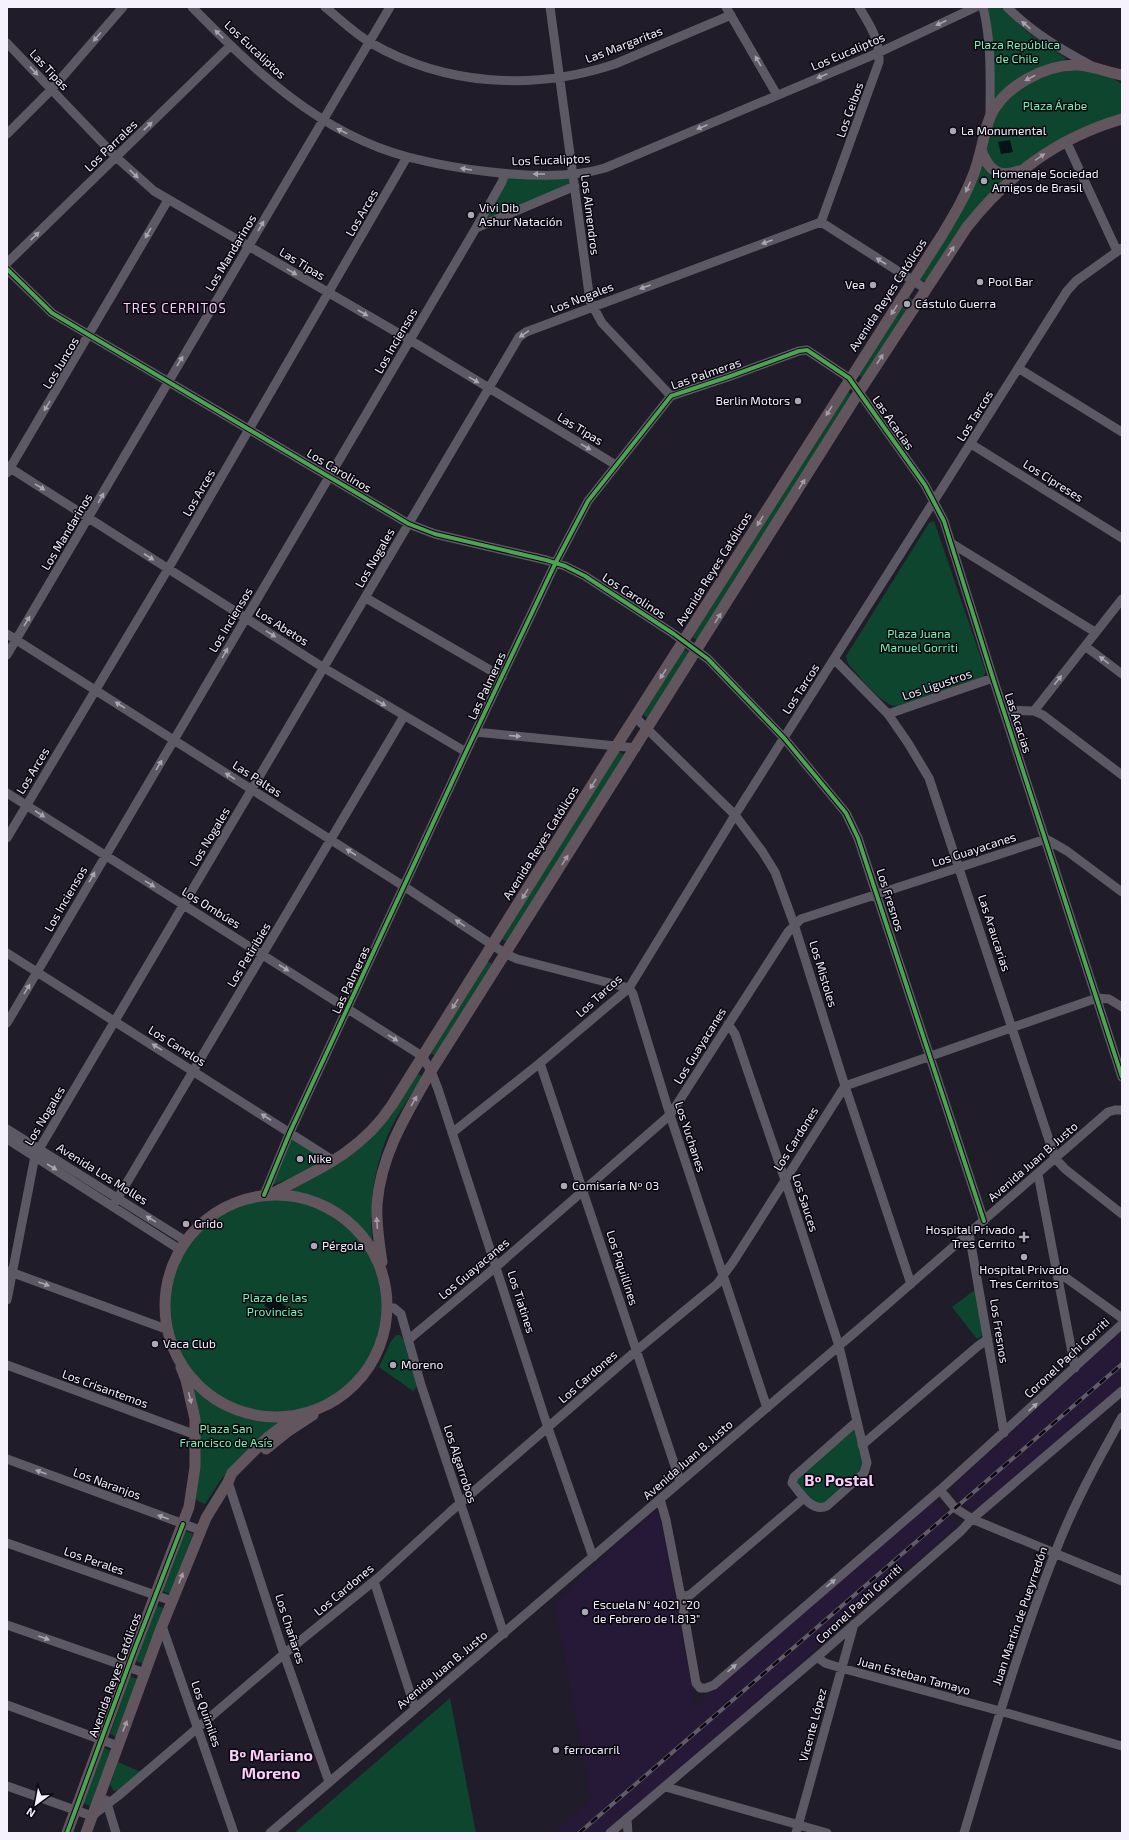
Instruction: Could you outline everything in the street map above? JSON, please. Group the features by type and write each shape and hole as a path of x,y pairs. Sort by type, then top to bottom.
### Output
{"main road":[{"name":"Avenida Reyes Católicos","path":"266,1195 334,1161 370,1132 382,1120 960,203 975,171 990,117 1002,98 1018,84 1031,76 1070,65 1095,67 1121,76"},
{"path":"228,1482 235,1478 273,1442 346,1394 362,1378 378,1350 386,1323 388,1308 389,1293 382,1262 377,1203 383,1173 393,1141 432,1071 698,651 859,392 926,289 967,227 983,207 1020,171 1066,140 1094,128 1122,119"},
{"path":"981,150 986,161 995,171 1006,175 1020,171"},
{"path":"166,1329 165,1301 173,1261 182,1244 200,1223 230,1205 266,1195 284,1195 307,1199 346,1220 368,1241 382,1262"},
{"name":"Avenida Reyes Católicos","path":"67,1833 127,1668 190,1507 195,1467 196,1435 192,1402 179,1361 166,1329"},
{"path":"179,1361 208,1393 226,1404 241,1410 262,1415 296,1416 321,1410"},
{"path":"86,1833 162,1626 200,1530 213,1504 228,1482 232,1473 267,1438 296,1416"}],"street":[{"path":"7,134 51,90 122,7"},
{"name":"Los Eucaliptos","path":"192,7 230,46 284,93 323,120 348,134 407,157 504,174 573,173 594,171 605,168 880,52 976,7"},
{"name":"Las Margaritas","path":"325,7 369,42 412,63 428,69 460,76 497,80 560,78 597,70 615,64 731,15"},
{"name":"Los Mandarinos","path":"7,655 390,7"},
{"name":"Los Almendros","path":"550,7 575,186 588,296 592,307 602,323 671,396"},
{"path":"726,7 777,95"},
{"name":"Los Ceibos","path":"821,222 877,70 880,52 874,33 859,7"},
{"path":"984,7 991,53 990,117"},
{"path":"1007,7 1037,34 1059,49 1095,67"},
{"name":"Las Tipas","path":"7,43 116,157 147,186 168,200 410,340 616,465"},
{"name":"Los Parrales","path":"7,263 230,46"},
{"path":"1066,140 1120,249"},
{"name":"Los Arces","path":"7,838 168,569 329,294 407,157"},
{"name":"Los Inciensos","path":"7,1023 476,228 502,182 504,174"},
{"path":"476,228 575,186"},
{"name":"Los Juncos","path":"8,469 168,200"},
{"path":"821,222 926,289"},
{"name":"Los Nogales","path":"7,1300 10,1271 37,1152 522,335 592,307 821,222"},
{"name":"Los Tarcos","path":"452,1133 540,1063 629,988 735,815 835,660 1067,291 1076,281 1120,249"},
{"name":"Los Carolinos","path":"7,269 47,310 409,524 435,534 556,562 585,576 684,641"},
{"name":"Las Palmeras","path":"266,1195 290,1132 405,887 466,752 583,508 671,396 807,350 849,378 859,392"},
{"path":"1018,368 1122,432"},
{"name":"Las Acacias","path":"859,392 935,501 951,543 1003,710 1122,1077"},
{"name":"Los Cipreses","path":"971,444 1122,538"},
{"name":"Los Abetos","path":"8,469 89,518 324,668 466,752"},
{"path":"951,543 1095,632"},
{"path":"366,598 502,677"},
{"path":"1034,711 1122,599"},
{"name":"Las Paltas","path":"7,634 331,839 493,945"},
{"name":"Los Fresnos","path":"684,641 698,651 784,738 846,813 858,838 877,894 984,1221"},
{"path":"1085,646 1122,674"},
{"name":"Las Araucarias","path":"835,660 888,714 929,778 960,867 1055,1158 1065,1169 1122,1214"},
{"name":"Los Ligustros","path":"888,714 993,678"},
{"path":"1003,710 1034,711 1043,715 1122,775"},
{"name":"Los Petiribíes","path":"116,1202 404,716"},
{"name":"Los Mistoles","path":"635,718 735,815 770,862 794,924 845,1086 911,1284"},
{"path":"476,732 636,748"},
{"name":"Los Ombúes","path":"7,793 422,1056"},
{"path":"1046,839 1067,851 1122,892"},
{"name":"Los Guayacanes","path":"408,1340 497,1266 670,1115 794,924 801,919 1046,839"},
{"path":"493,945 506,954 517,959 629,988"},
{"name":"Los Canelos","path":"7,953 334,1161"},
{"name":"Los Yuchanes","path":"629,988 633,994 670,1115 767,1408"},
{"path":"845,1086 1097,998 1109,999 1122,1007"},
{"name":"Los Sauces","path":"728,1024 734,1034 785,1180 839,1346 867,1463 864,1473 823,1507 815,1507 804,1498"},
{"name":"Los Tiatines","path":"422,1056 432,1071 497,1266 548,1428 593,1557"},
{"name":"Los Piquillines","path":"540,1063 584,1189 680,1481"},
{"name":"Los Cardones","path":"92,1816 284,1654 374,1581 637,1350 716,1284 724,1276 845,1086"},
{"name":"Avenida Juan B. Justo","path":"270,1833 767,1408 1108,1112 1122,1110"},
{"name":"Avenida Los Molles","path":"7,1129 37,1152 182,1244"},
{"name":"Avenida Los Molles","path":"7,1139 37,1152"},
{"path":"1038,1174 1058,1272 1075,1368"},
{"name":"Los Fresnos","path":"969,1233 1004,1433"},
{"path":"10,1271 166,1329"},
{"path":"1058,1272 1122,1318"},
{"name":"Los Algarrobos","path":"388,1308 394,1308 400,1314 421,1385 504,1634"},
{"name":"Coronel Pachi Gorriti","path":"681,1597 696,1683 700,1688 706,1688 714,1685 940,1490 1122,1324"},
{"path":"862,1445 988,1339"},
{"name":"Los Crisantemos","path":"7,1366 196,1435"},
{"name":"Coronel Pachi Gorriti","path":"610,1833 666,1787 817,1657 961,1531 972,1519 1122,1391"},
{"name":"Juan Martín de Pueyrredón","path":"964,1833 1021,1645 1055,1552 1086,1482 1122,1417"},
{"path":"660,1499 665,1515 681,1597 690,1596 804,1498 792,1483 795,1475 856,1422"},
{"name":"Los Naranjos","path":"7,1459 200,1530"},
{"name":"Los Chañares","path":"228,1482 284,1654 329,1782"},
{"path":"940,1490 955,1508 972,1519 1055,1552 1122,1581"},
{"name":"Los Perales","path":"7,1544 172,1601"},
{"path":"374,1581 415,1708"},
{"name":"Vicente López","path":"797,1829 841,1668 855,1623"},
{"path":"7,1625 145,1673"},
{"name":"Los Quimiles","path":"162,1626 234,1833"},
{"name":"Juan Esteban Tamayo","path":"817,1657 825,1663 841,1668 1122,1746"},
{"path":"7,1705 118,1746"},
{"path":"7,1786 92,1816"},
{"path":"666,1787 797,1829 827,1833"},
{"path":"102,1789 116,1833"},
{"path":"627,1819 628,1833"}],"shaded area":[{"path":"1010,140 1013,152 1001,154 998,142"},
{"path":"270,1296 275,1299 281,1296 281,1303 287,1307 281,1310 281,1316 275,1313 269,1316 269,1309 264,1305 269,1302"},
{"path":"1122,1331 1122,1386 1077,1429 976,1509 967,1507 955,1494 955,1484"},
{"path":"936,1502 941,1504 953,1522 954,1528 844,1623 745,1715 604,1833 552,1833 591,1799 554,1602 655,1512 660,1515 695,1707 931,1503"}],"green space":[{"name":"Plaza República de Chile","path":"987,7 1000,7 1031,35 1066,58 1034,70 1018,80 994,101"},
{"name":"Plaza Árabe","path":"1081,69 1112,78 1122,84 1122,115 1017,169 1006,170 998,166 986,150 994,120 1009,98 1030,82 1042,77 1068,70"},
{"path":"981,160 1006,178 926,280 919,280"},
{"path":"573,173 575,186 476,228 505,174"},
{"path":"905,295 915,301 865,379 855,373"},
{"path":"845,390 853,395 700,641 692,637"},
{"name":"Plaza Juana Manuel Gorriti","path":"934,521 985,670 985,674 982,678 898,706 892,705 885,702 864,682 848,664 846,656 929,523"},
{"path":"684,649 691,654 650,720 643,715"},
{"path":"618,751 626,756 509,944 502,939"},
{"path":"487,961 494,965 437,1057 430,1053"},
{"path":"417,1073 423,1077 389,1132 376,1172 371,1216 373,1244 343,1215 333,1208 311,1198 282,1192 380,1128 391,1116"},
{"path":"294,1138 326,1161 300,1175 272,1185 291,1139"},
{"name":"Plaza de las Provincias","path":"275,1198 296,1200 316,1206 334,1216 351,1229 364,1246 374,1264 380,1284 382,1305 380,1326 374,1346 364,1364 351,1381 334,1394 316,1404 296,1410 275,1412 254,1410 234,1404 216,1394 199,1381 186,1364 176,1346 170,1326 168,1305 170,1284 176,1264 186,1246 199,1229 216,1216 234,1206 254,1200"},
{"path":"976,1289 984,1335 977,1339 952,1307"},
{"path":"396,1335 400,1335 403,1339 417,1386 413,1391 379,1367 390,1343"},
{"name":"Plaza San Francisco de Asís","path":"190,1379 210,1398 232,1410 256,1416 284,1418 222,1478 205,1504 198,1501 195,1497"},
{"path":"856,1422 866,1469 819,1508 792,1483"},
{"path":"185,1531 193,1534 170,1594 162,1591"},
{"path":"156,1605 163,1608 144,1664 136,1661"},
{"path":"130,1676 137,1679 117,1737 110,1734"},
{"path":"450,1698 476,1833 294,1833"},
{"path":"104,1748 111,1751 90,1806 82,1803"},
{"path":"118,1762 141,1772 119,1790 114,1791 110,1785"}],"railway":[{"path":"579,1833 1122,1364"}],"cycle path":[{"path":"7,269 52,313 409,524 435,534 546,560 565,566 585,576 674,634 708,659 784,738 846,813 858,838 984,1221"},
{"path":"264,1195 290,1132 466,752 556,562 588,501 671,396 799,351 807,350 849,378 925,485 944,521 993,678 1122,1077"},
{"path":"67,1833 132,1656 183,1524"}],"place":[{"name":"La Monumental","path":"953,131"},
{"name":"Homenaje Sociedad Amigos de Brasil","path":"984,181"},
{"name":"Vivi Dib Ashur Natación","path":"471,215"},
{"name":"Pool Bar","path":"980,282"},
{"name":"Vea","path":"873,285"},
{"name":"Cástulo Guerra","path":"907,304"},
{"name":"Berlin Motors","path":"798,401"},
{"name":"Nike","path":"300,1159"},
{"name":"Comisaría Nº 03","path":"564,1186"},
{"name":"Grido","path":"186,1224"},
{"name":"Hospital Privado Tres Cerrito","path":"1024,1237"},
{"name":"Pérgola","path":"314,1246"},
{"name":"Hospital Privado Tres Cerritos","path":"1024,1257"},
{"name":"Vaca Club","path":"155,1344"},
{"name":"Moreno","path":"393,1365"},
{"name":"Escuela N° 4021 \"20 de Febrero de 1.813\"","path":"585,1612"},
{"name":"ferrocarril","path":"556,1750"}],"district":[{"name":"TRES CERRITOS","path":"175,308"},
{"name":"Bº Postal","path":"839,1480"},
{"name":"Bº Mariano Moreno","path":"271,1764"}]}
